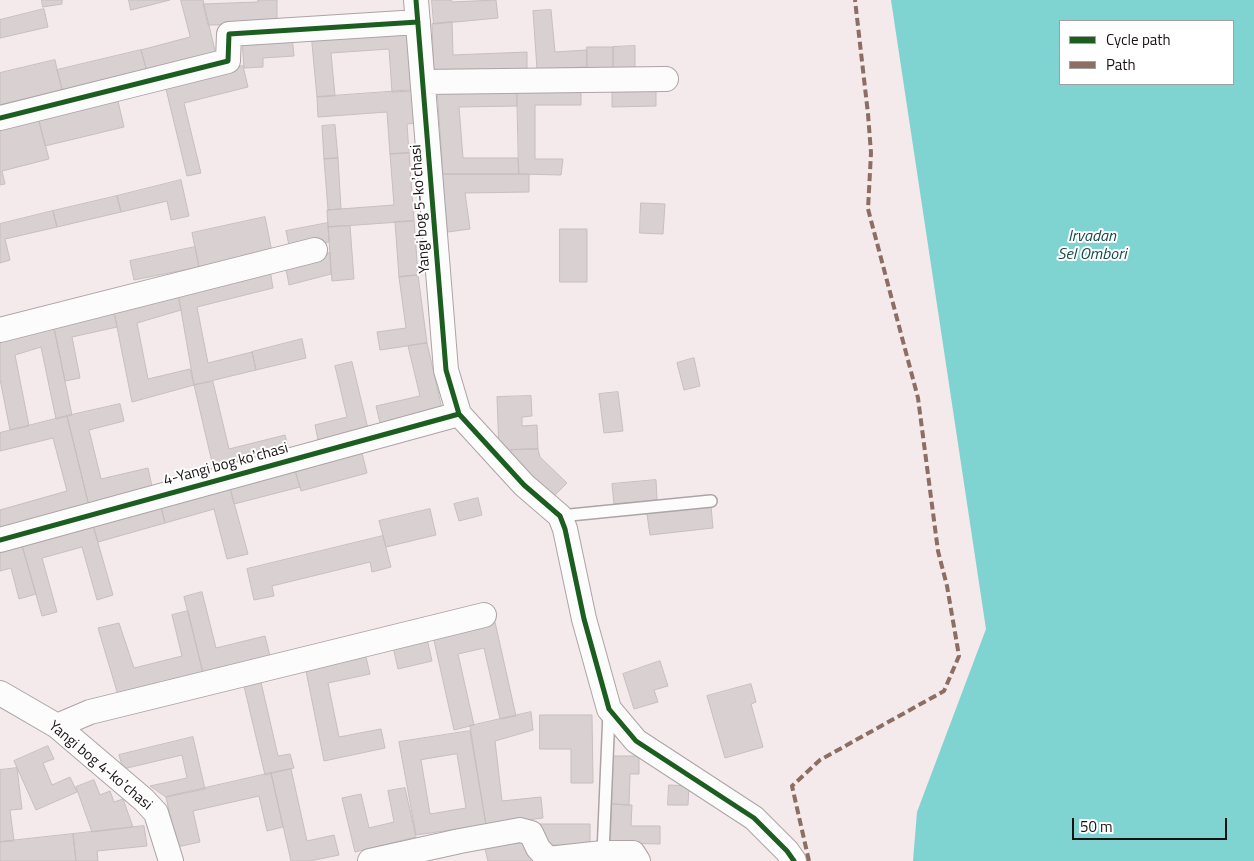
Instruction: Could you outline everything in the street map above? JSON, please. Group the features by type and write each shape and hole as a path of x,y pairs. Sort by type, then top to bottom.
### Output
{"street":[{"name":"Yangi bog 5-koʼchasi","path":"417,11 446,370 459,414"},
{"path":"0,118 228,61 229,34 417,11"},
{"path":"423,82 666,79"},
{"path":"0,330 315,250"},
{"path":"459,414 524,485 560,516 565,529 584,619 609,709 636,741 754,818 787,851 794,861"},
{"name":"4-Yangi bog koʼchasi","path":"0,540 459,414"},
{"path":"57,726 90,712 484,615"},
{"name":"Yangi bog 4-koʼchasi","path":"0,693 57,726 144,800 156,814 171,861"},
{"path":"370,861 520,830 532,833 538,848 548,859 632,853 638,861"}],"lane":[{"path":"560,516 711,501"},
{"path":"603,854 609,709"}],"water":[{"name":"Irvadan Sel Ombori","path":"891,0 1254,0 1254,861 913,861 917,812 986,629"}],"building":[{"path":"42,0 62,0 62,4 43,7"},
{"path":"129,0 170,0 131,10"},
{"path":"181,0 203,0 216,55 147,72 141,50 190,37"},
{"path":"258,0 277,0 277,24 208,25 203,4 258,2"},
{"path":"432,0 451,0 452,2 496,0 498,18 434,24"},
{"path":"44,9 48,27 0,38 0,20"},
{"path":"551,10 555,52 587,50 587,67 537,69 533,11"},
{"path":"452,22 453,55 527,52 527,70 434,74 432,24"},
{"path":"407,27 413,91 392,92 389,49 331,53 335,96 317,97 311,33"},
{"path":"292,36 294,56 263,58 263,67 244,68 242,39"},
{"path":"635,46 635,69 613,69 613,47"},
{"path":"587,47 613,47 613,69 587,69"},
{"path":"141,50 147,72 63,92 57,70"},
{"path":"55,60 62,91 0,105 0,73"},
{"path":"243,66 248,87 184,103 201,173 187,176 165,85"},
{"path":"517,87 581,88 581,105 535,105 535,159 563,159 561,175 519,174"},
{"path":"517,87 517,106 459,107 463,158 518,158 519,174 443,174 437,89"},
{"path":"656,89 656,106 612,107 612,90"},
{"path":"415,90 417,123 407,124 409,153 390,154 387,112 318,117 317,97"},
{"path":"117,97 124,127 45,146 38,117"},
{"path":"38,117 49,159 2,171 5,184 0,185 0,126"},
{"path":"335,125 338,158 324,159 322,126"},
{"path":"409,153 414,221 328,227 327,210 394,205 390,154"},
{"path":"338,158 341,209 328,210 324,159"},
{"path":"443,174 529,174 529,192 465,193 470,229 448,232"},
{"path":"181,180 189,216 171,220 167,201 121,212 117,196"},
{"path":"117,196 121,212 57,227 53,211"},
{"path":"641,203 665,204 663,234 640,233"},
{"path":"53,211 57,227 5,239 10,260 0,263 0,224"},
{"path":"265,217 272,252 199,267 192,233"},
{"path":"414,221 418,275 399,277 395,222"},
{"path":"328,223 329,242 290,250 286,231"},
{"path":"350,226 354,279 332,281 328,227"},
{"path":"560,229 587,229 587,282 560,282"},
{"path":"195,247 199,267 134,280 130,261"},
{"path":"330,253 331,274 289,285 285,264"},
{"path":"270,270 273,288 197,307 208,363 252,352 256,370 194,385 178,293"},
{"path":"418,275 427,343 380,350 377,332 406,328 399,277"},
{"path":"177,290 181,310 137,323 148,379 190,369 194,385 132,402 113,307"},
{"path":"113,307 117,327 72,337 80,378 65,381 53,323"},
{"path":"53,323 72,415 56,419 41,347 15,355 29,426 10,430 0,379 0,336"},
{"path":"302,339 306,358 256,370 252,352"},
{"path":"427,343 443,413 381,427 376,406 420,396 408,346"},
{"path":"694,358 700,386 684,390 677,363"},
{"path":"352,362 369,433 319,445 315,425 347,417 335,366"},
{"path":"213,382 229,449 285,435 290,455 215,475 194,385"},
{"path":"618,392 623,431 604,433 599,394"},
{"path":"531,396 532,416 522,417 522,426 537,425 538,449 499,450 497,397"},
{"path":"120,404 124,421 89,430 101,479 148,468 153,491 89,506 67,416"},
{"path":"67,416 89,506 0,530 0,510 67,491 53,438 0,451 0,433"},
{"path":"361,449 367,473 301,491 294,467"},
{"path":"538,449 540,457 567,483 554,496 520,465 512,465 511,450"},
{"path":"294,467 300,487 234,504 229,484"},
{"path":"656,480 657,500 614,504 612,484"},
{"path":"229,484 248,554 227,559 214,509 165,523 160,503"},
{"path":"478,498 482,515 459,521 454,504"},
{"path":"160,503 165,523 98,542 92,522"},
{"path":"711,506 713,528 650,535 647,514"},
{"path":"430,509 436,535 386,547 379,521"},
{"path":"92,522 113,595 97,600 82,547 42,558 57,612 42,616 21,542"},
{"path":"383,536 391,567 372,572 370,562 272,586 274,596 254,600 247,569"},
{"path":"21,542 36,594 19,599 11,568 0,571 0,548"},
{"path":"202,592 216,648 265,636 270,656 203,673 184,597"},
{"path":"188,611 203,673 118,695 98,628 119,623 134,668 182,656 172,615"},
{"path":"495,622 516,716 500,719 484,648 458,654 474,725 454,730 433,636"},
{"path":"427,639 432,661 398,669 393,647"},
{"path":"365,653 370,674 328,683 339,737 381,729 385,748 324,761 305,666"},
{"path":"660,661 668,686 654,690 658,702 634,709 623,674"},
{"path":"260,678 278,756 290,754 294,768 265,775 243,682"},
{"path":"751,684 756,702 751,704 763,747 725,758 707,696"},
{"path":"531,712 533,730 495,741 502,801 541,797 543,818 486,825 470,726"},
{"path":"540,715 592,715 593,783 571,783 571,749 540,749"},
{"path":"470,731 486,825 416,835 399,742","holes":["457,754 466,808 430,814 421,760"]},
{"path":"193,737 205,789 166,797 150,786 187,778 182,755 123,769 119,755"},
{"path":"48,746 54,759 43,763 52,785 70,777 77,792 36,810 14,761"},
{"path":"613,756 639,756 639,774 630,774 629,805 612,804"},
{"path":"17,768 22,809 10,810 14,841 0,842 0,770"},
{"path":"291,769 307,841 334,835 339,855 310,861 291,861 271,773"},
{"path":"271,773 283,827 267,831 259,796 193,811 200,842 177,847 166,797"},
{"path":"94,780 100,795 110,791 114,802 123,799 133,827 92,832 76,787"},
{"path":"669,785 689,786 688,805 668,805"},
{"path":"405,788 416,837 355,852 342,798 361,794 369,828 394,822 388,791"},
{"path":"612,804 632,805 631,826 660,826 660,844 611,843"},
{"path":"540,824 590,824 590,845 540,845"},
{"path":"144,826 147,846 97,851 98,861 76,861 73,834"},
{"path":"73,834 76,861 0,861 0,842"},
{"path":"527,834 534,861 488,861 484,845"}],"marked path":[{"path":"809,861 792,786 820,760 944,691 959,656 947,586 938,551 918,398 868,209 871,153 855,0"}],"cycle path":[{"path":"416,0 446,370 459,414 524,485 560,516 565,529 584,619 609,709 636,741 754,818 787,851 794,861"},
{"path":"0,118 228,61 229,34 418,22"},
{"path":"0,540 459,414"}]}
